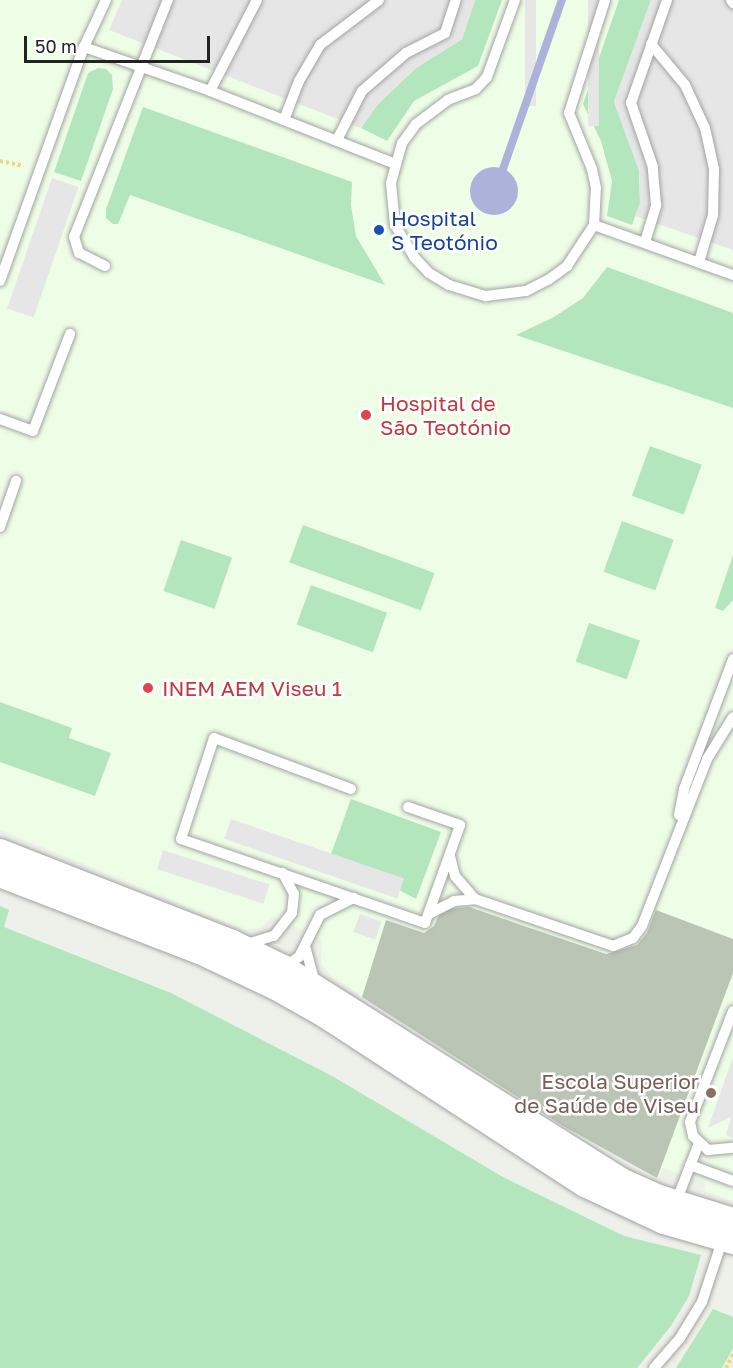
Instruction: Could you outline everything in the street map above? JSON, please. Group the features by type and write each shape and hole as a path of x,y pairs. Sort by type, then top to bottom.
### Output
{"street":[{"path":"0,852 232,943 283,968 570,1152 619,1180 676,1203 730,1233"},
{"path":"0,874 200,951 324,1014 585,1184 664,1221 730,1233"}],"lane":[{"path":"0,281 84,47 106,0"},
{"path":"105,266 79,253 74,237 139,67 168,0"},
{"path":"210,91 257,0"},
{"path":"284,120 299,81 320,45 378,0"},
{"path":"337,140 362,91 406,53 446,33 456,0"},
{"path":"515,0 487,77 476,89 448,100 416,124 402,143 391,183 395,225 404,243 429,273 468,292 504,295 526,291 548,280 567,266 594,225 596,188 592,169 569,113 605,0"},
{"path":"645,242 656,205 653,167 630,103 667,0"},
{"path":"651,44 684,85 705,128 714,170 713,215 699,262"},
{"path":"84,47 210,91 395,164"},
{"path":"594,225 733,275"},
{"path":"0,419 33,431 70,334"},
{"path":"0,527 16,481"},
{"path":"675,833 684,789 733,658"},
{"path":"450,853 455,876 476,899 613,946 623,945 642,927 675,833 707,759 733,717"},
{"path":"351,789 214,738 181,839 425,923 460,825 408,807"},
{"path":"232,943 253,944 282,930 294,904 283,873"},
{"path":"200,951 234,954 266,970 283,968 299,957 320,915 355,898"},
{"path":"429,914 440,906 476,899"},
{"path":"305,946 318,989"},
{"path":"733,1011 690,1122 699,1143 713,1152 733,1148"},
{"path":"676,1203 699,1143"},
{"path":"690,1165 733,1181"},
{"path":"654,1368 680,1338 702,1302 730,1233"}],"path":[{"path":"726,1368 733,1354"}],"shaded area":[{"name":"Hospital de São Teotónio","path":"0,0 733,0 733,1201 704,1191 706,1182 662,1168 657,1178 563,1126 331,976 321,963 322,939 273,917 261,928 245,930 0,830"},
{"path":"122,0 475,0 462,39 416,68 378,104 361,128 109,30"},
{"path":"525,0 536,0 536,106 525,106"},
{"path":"588,0 599,0 599,126 588,126"},
{"path":"651,0 733,0 733,250 635,216 640,203 639,170 614,102"},
{"path":"52,178 78,187 34,318 7,308"},
{"path":"231,819 404,879 397,898 224,839"},
{"path":"163,850 270,885 263,904 157,869"},
{"path":"469,907 606,954 637,945 647,933 656,910 733,939 733,973 657,1178 563,1126 362,997 386,920 424,933 434,926 442,909"},
{"path":"360,914 382,922 375,940 354,932"},
{"path":"733,1057 733,1138 726,1135 731,1117 708,1128"}],"green space":[{"path":"475,0 502,0 478,66 414,101 387,141 361,128 378,104 416,68 462,39"},
{"path":"619,0 651,0 614,102 639,170 640,203 632,225 607,216 612,181 601,141 583,104"},
{"path":"98,68 106,69 112,75 113,89 81,181 54,172 88,73"},
{"path":"143,107 352,182 351,205 356,236 385,285 130,195 118,224 113,224 106,218 106,209"},
{"path":"607,267 733,313 733,408 516,335 554,317 583,298"},
{"path":"650,446 702,465 684,515 632,496"},
{"path":"622,521 674,540 655,591 604,572"},
{"path":"303,525 435,573 421,610 289,563"},
{"path":"181,540 232,558 214,609 163,591"},
{"path":"733,555 733,600 723,611 715,608"},
{"path":"311,585 387,613 373,652 297,624"},
{"path":"589,623 640,641 627,679 576,662"},
{"path":"0,702 72,728 69,738 111,753 95,796 0,762"},
{"path":"351,799 441,832 416,899 331,854"},
{"path":"0,906 9,910 4,927 171,993 332,1076 503,1177 624,1236 701,1255 689,1296 671,1326 637,1368 0,1368"},
{"path":"713,1309 733,1317 733,1348 722,1368 676,1368"}],"water":[{"path":"494,167 511,174 518,191 511,208 494,215 477,208 470,191 477,174"}],"waterway":[{"path":"503,169 562,0"}],"place":[{"name":"Hospital S Teotónio","path":"379,230"},
{"name":"Hospital de São Teotónio","path":"366,415"},
{"name":"INEM AEM Viseu 1","path":"148,688"},
{"name":"Escola Superior de Saúde de Viseu","path":"711,1093"}]}
